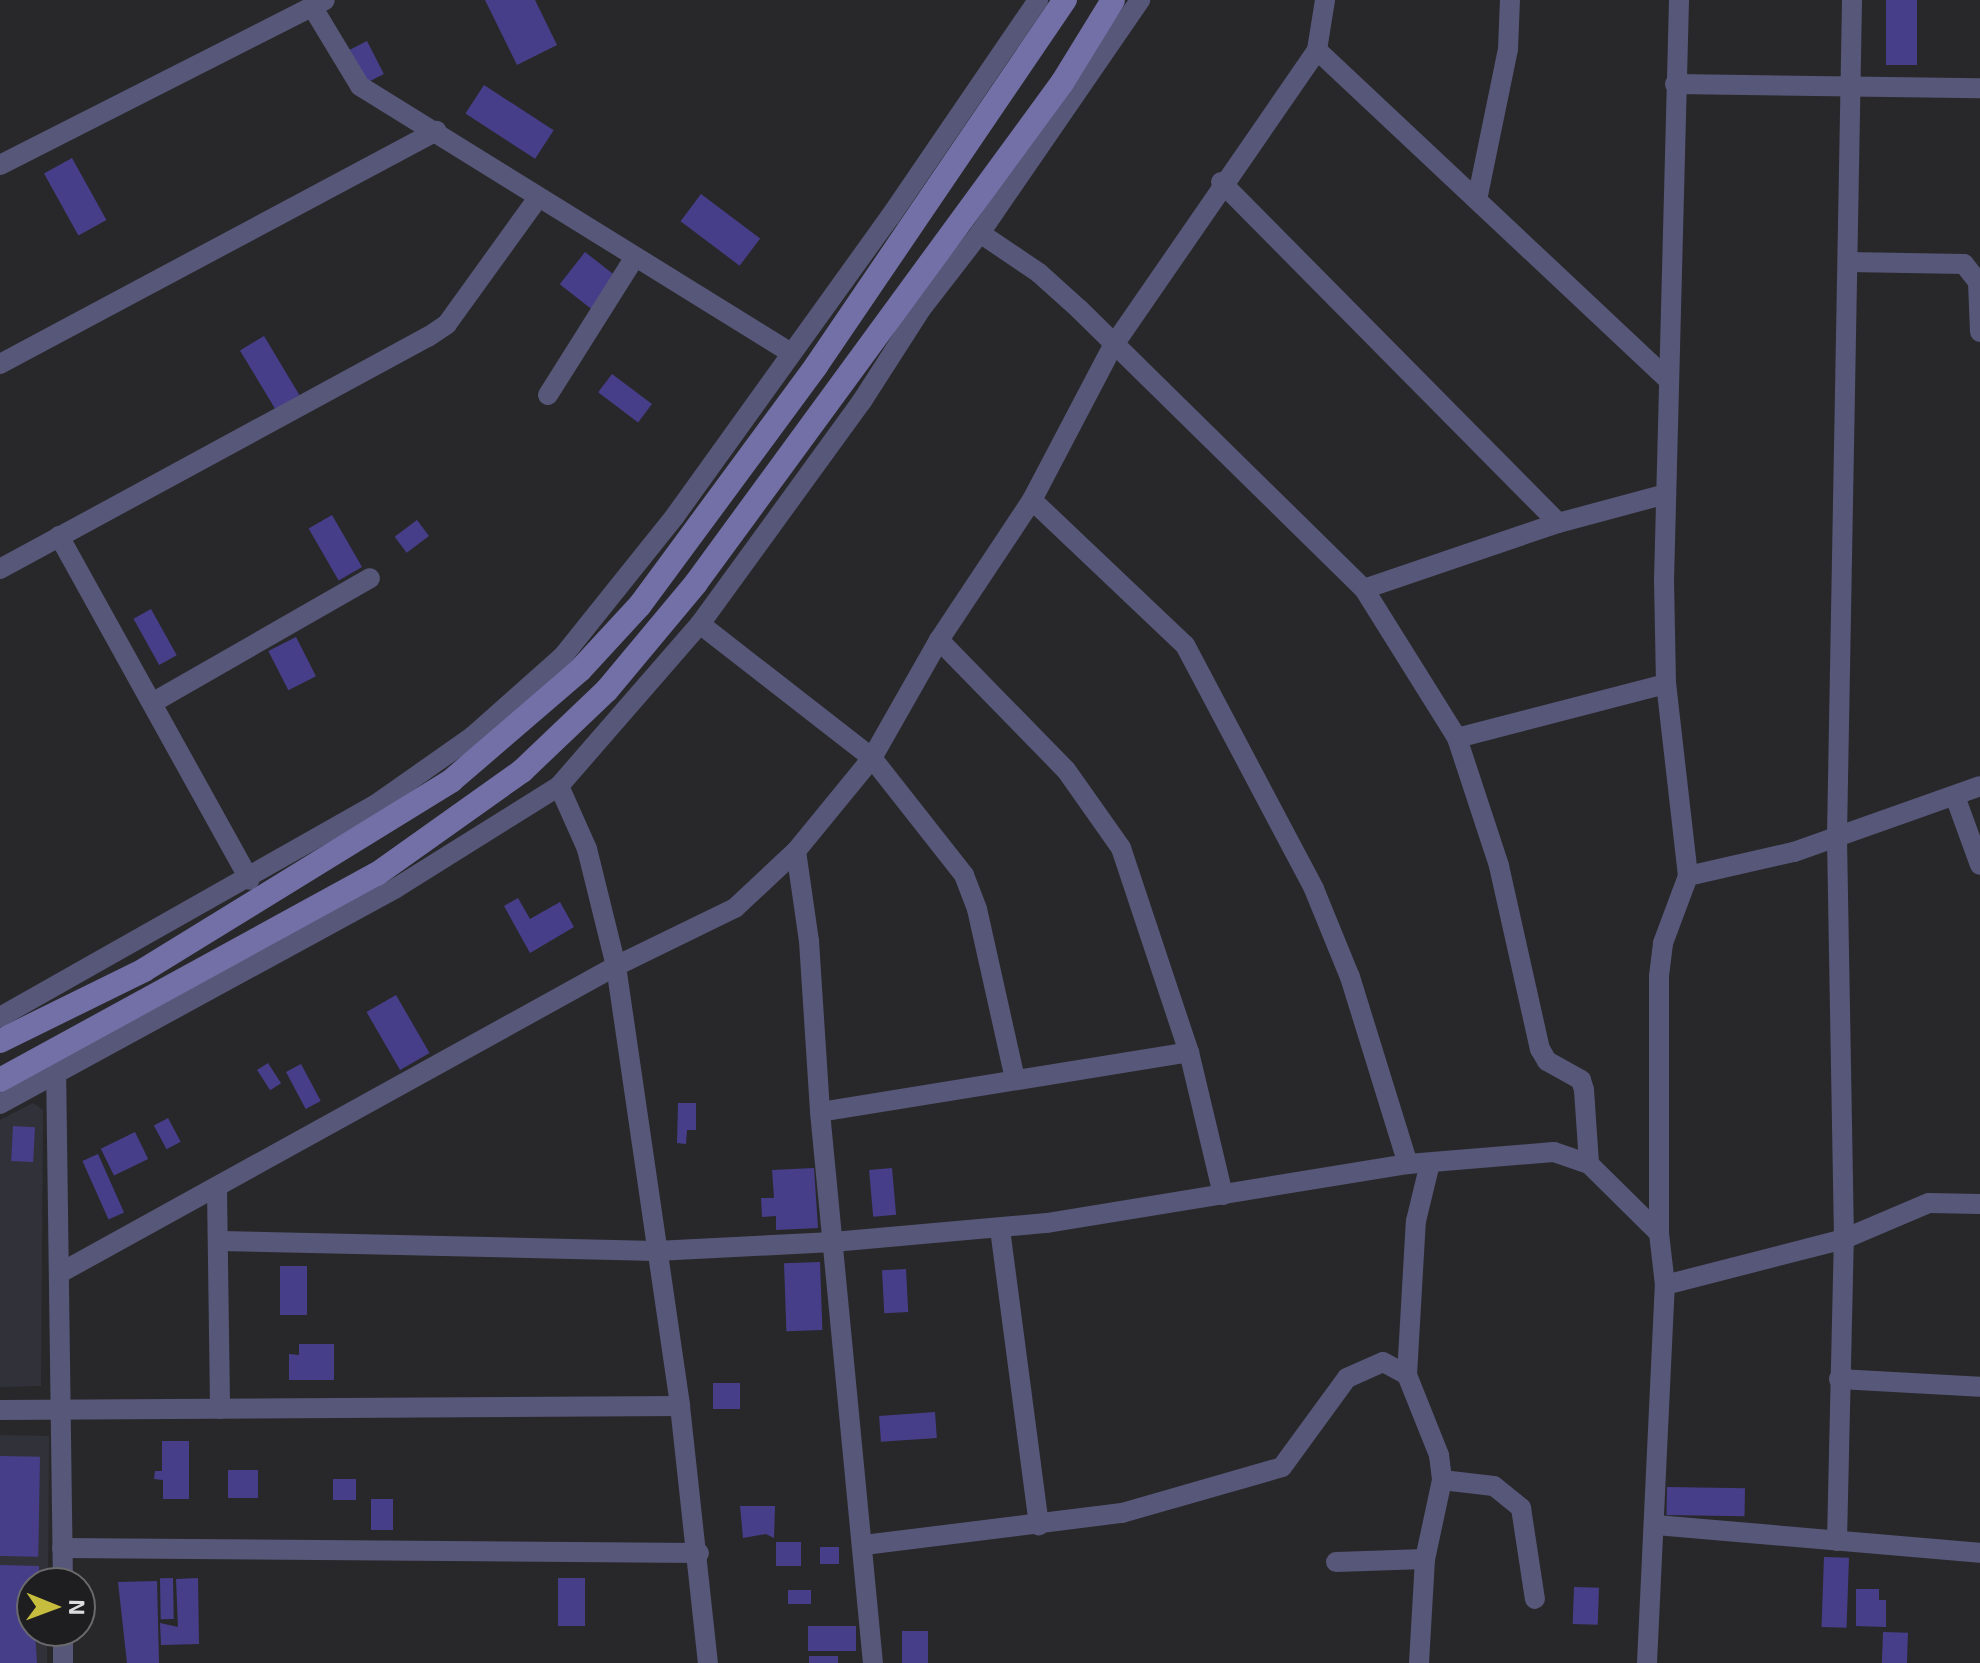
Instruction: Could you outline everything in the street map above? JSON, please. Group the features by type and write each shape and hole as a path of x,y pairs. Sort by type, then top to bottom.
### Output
{"street":[{"path":"0,1017 250,880 375,805 473,736 563,656 675,516 1038,0"},
{"path":"0,1041 144,970 451,781 580,670 640,605 816,366 1065,0"},
{"path":"0,1104 56,1064 377,874 522,771 607,690 715,558 1062,83 1113,0"},
{"path":"0,1080 56,1064 396,888 559,786 700,624 862,401 921,309 980,233 1140,0"},
{"path":"60,1273 217,1190 616,966 735,908 796,851 872,758 939,640 1032,500 1113,346 1221,182 1317,50 1325,0"},
{"path":"1477,200 1508,49 1510,0"},
{"path":"1647,1663 1656,1525 1665,1285 1659,1233 1659,976 1663,943 1688,876 1666,684 1668,380 1679,0"},
{"path":"1837,1541 1844,1239 1837,836 1848,262 1848,87 1852,0"},
{"path":"0,165 319,4 360,86 437,131 537,199 791,353"},
{"path":"1317,50 1668,380"},
{"path":"1675,84 1980,88"},
{"path":"0,364 437,131"},
{"path":"1221,182 1558,523"},
{"path":"0,569 447,324 537,199"},
{"path":"980,233 1039,273 1364,589 1457,738 1499,866 1540,1049 1547,1061 1581,1080 1589,1164"},
{"path":"548,395 635,257"},
{"path":"1848,262 1964,264 1978,282 1980,332"},
{"path":"1364,589 1558,523 1666,494"},
{"path":"1032,500 1185,645 1314,889 1350,977 1408,1164"},
{"path":"59,536 250,880"},
{"path":"152,703 370,578"},
{"path":"700,624 872,758 964,875 1015,1079"},
{"path":"939,640 1093,802 1121,848 1189,1052 1223,1195"},
{"path":"1457,738 1666,684"},
{"path":"559,786 587,849 616,966 680,1406 699,1553 708,1663"},
{"path":"1688,876 1794,852 1956,799 1980,786"},
{"path":"1956,799 1980,865"},
{"path":"796,851 809,941 820,1112 873,1663"},
{"path":"820,1112 1189,1052"},
{"path":"56,1064 63,1567"},
{"path":"219,1241 656,1251 833,1242 1000,1229 1408,1164 1554,1152 1589,1164 1659,1233"},
{"path":"1419,1663 1425,1559 1442,1480 1439,1455 1407,1375 1416,1221 1430,1163"},
{"path":"217,1190 220,1409"},
{"path":"1665,1285 1844,1239 1929,1203 1980,1204"},
{"path":"1000,1229 1039,1525"},
{"path":"864,1545 1122,1513 1282,1467 1347,1378 1383,1362 1407,1375"},
{"path":"1839,1379 1980,1387"},
{"path":"0,1410 680,1406"},
{"path":"1442,1480 1494,1486 1521,1508 1535,1599"},
{"path":"1656,1525 1980,1553"},
{"path":"62,1548 699,1553"},
{"path":"1336,1562 1425,1559"}],"shaded area":[{"path":"33,1103 43,1110 41,1386 0,1387 0,1120"},
{"path":"0,1435 49,1436 48,1567 16,1567 16,1647 47,1647 47,1663 0,1663"}],"building":[{"path":"485,0 535,0 557,45 517,65"},
{"path":"1886,0 1917,0 1917,65 1886,65"},
{"path":"367,41 384,74 365,84 348,51"},
{"path":"484,85 554,130 535,159 465,114"},
{"path":"72,158 106,220 78,236 44,174"},
{"path":"701,194 760,239 740,266 681,221"},
{"path":"585,252 619,278 594,311 560,284"},
{"path":"264,336 300,395 276,410 240,350"},
{"path":"612,374 652,404 638,422 598,392"},
{"path":"332,515 362,567 339,580 309,528"},
{"path":"417,520 429,536 407,553 395,537"},
{"path":"151,609 177,655 159,665 134,619"},
{"path":"296,637 316,676 288,690 268,651"},
{"path":"518,898 530,919 560,902 574,927 530,953 504,906"},
{"path":"396,995 430,1053 400,1070 367,1012"},
{"path":"268,1063 281,1083 270,1090 257,1070"},
{"path":"301,1064 321,1101 306,1109 286,1072"},
{"path":"678,1103 696,1103 696,1130 687,1130 686,1144 677,1143"},
{"path":"168,1118 181,1142 167,1149 154,1126"},
{"path":"13,1126 35,1127 33,1162 11,1161"},
{"path":"135,1132 148,1159 114,1176 101,1149"},
{"path":"98,1154 124,1212 109,1219 82,1161"},
{"path":"814,1168 818,1228 776,1230 776,1216 762,1217 761,1198 774,1198 772,1170"},
{"path":"892,1168 896,1215 873,1217 869,1170"},
{"path":"820,1262 822,1330 786,1331 784,1263"},
{"path":"280,1266 307,1266 307,1315 280,1315"},
{"path":"906,1269 908,1312 884,1313 882,1270"},
{"path":"299,1344 334,1344 334,1380 289,1380 289,1354 299,1355"},
{"path":"713,1383 740,1383 740,1409 713,1409"},
{"path":"935,1412 937,1438 881,1442 879,1416"},
{"path":"162,1441 189,1441 189,1499 163,1499 163,1480 154,1479 155,1471 162,1471"},
{"path":"0,1456 40,1457 38,1557 0,1556"},
{"path":"228,1470 258,1470 258,1498 228,1498"},
{"path":"333,1479 356,1479 356,1500 333,1500"},
{"path":"1667,1487 1745,1488 1744,1516 1667,1515"},
{"path":"371,1499 393,1499 393,1530 371,1530"},
{"path":"740,1506 775,1506 774,1538 766,1534 743,1538"},
{"path":"776,1542 801,1542 801,1566 776,1566"},
{"path":"820,1547 839,1547 839,1564 820,1564"},
{"path":"1824,1557 1849,1558 1847,1628 1822,1627"},
{"path":"0,1565 39,1566 16,1567 16,1647 36,1647 37,1663 0,1663"},
{"path":"160,1578 173,1578 174,1619 161,1619"},
{"path":"198,1578 199,1644 161,1645 160,1623 178,1627 176,1579"},
{"path":"558,1578 585,1578 585,1626 558,1626"},
{"path":"157,1581 159,1663 127,1663 118,1582"},
{"path":"1574,1587 1599,1588 1598,1625 1573,1624"},
{"path":"1856,1589 1879,1589 1879,1600 1886,1600 1886,1627 1856,1626"},
{"path":"788,1590 811,1590 811,1604 788,1604"},
{"path":"808,1626 856,1626 856,1651 808,1651"},
{"path":"902,1631 928,1631 928,1663 902,1663"},
{"path":"1883,1632 1908,1633 1907,1663 1882,1663"},
{"path":"809,1656 838,1656 838,1663 809,1663"}]}
